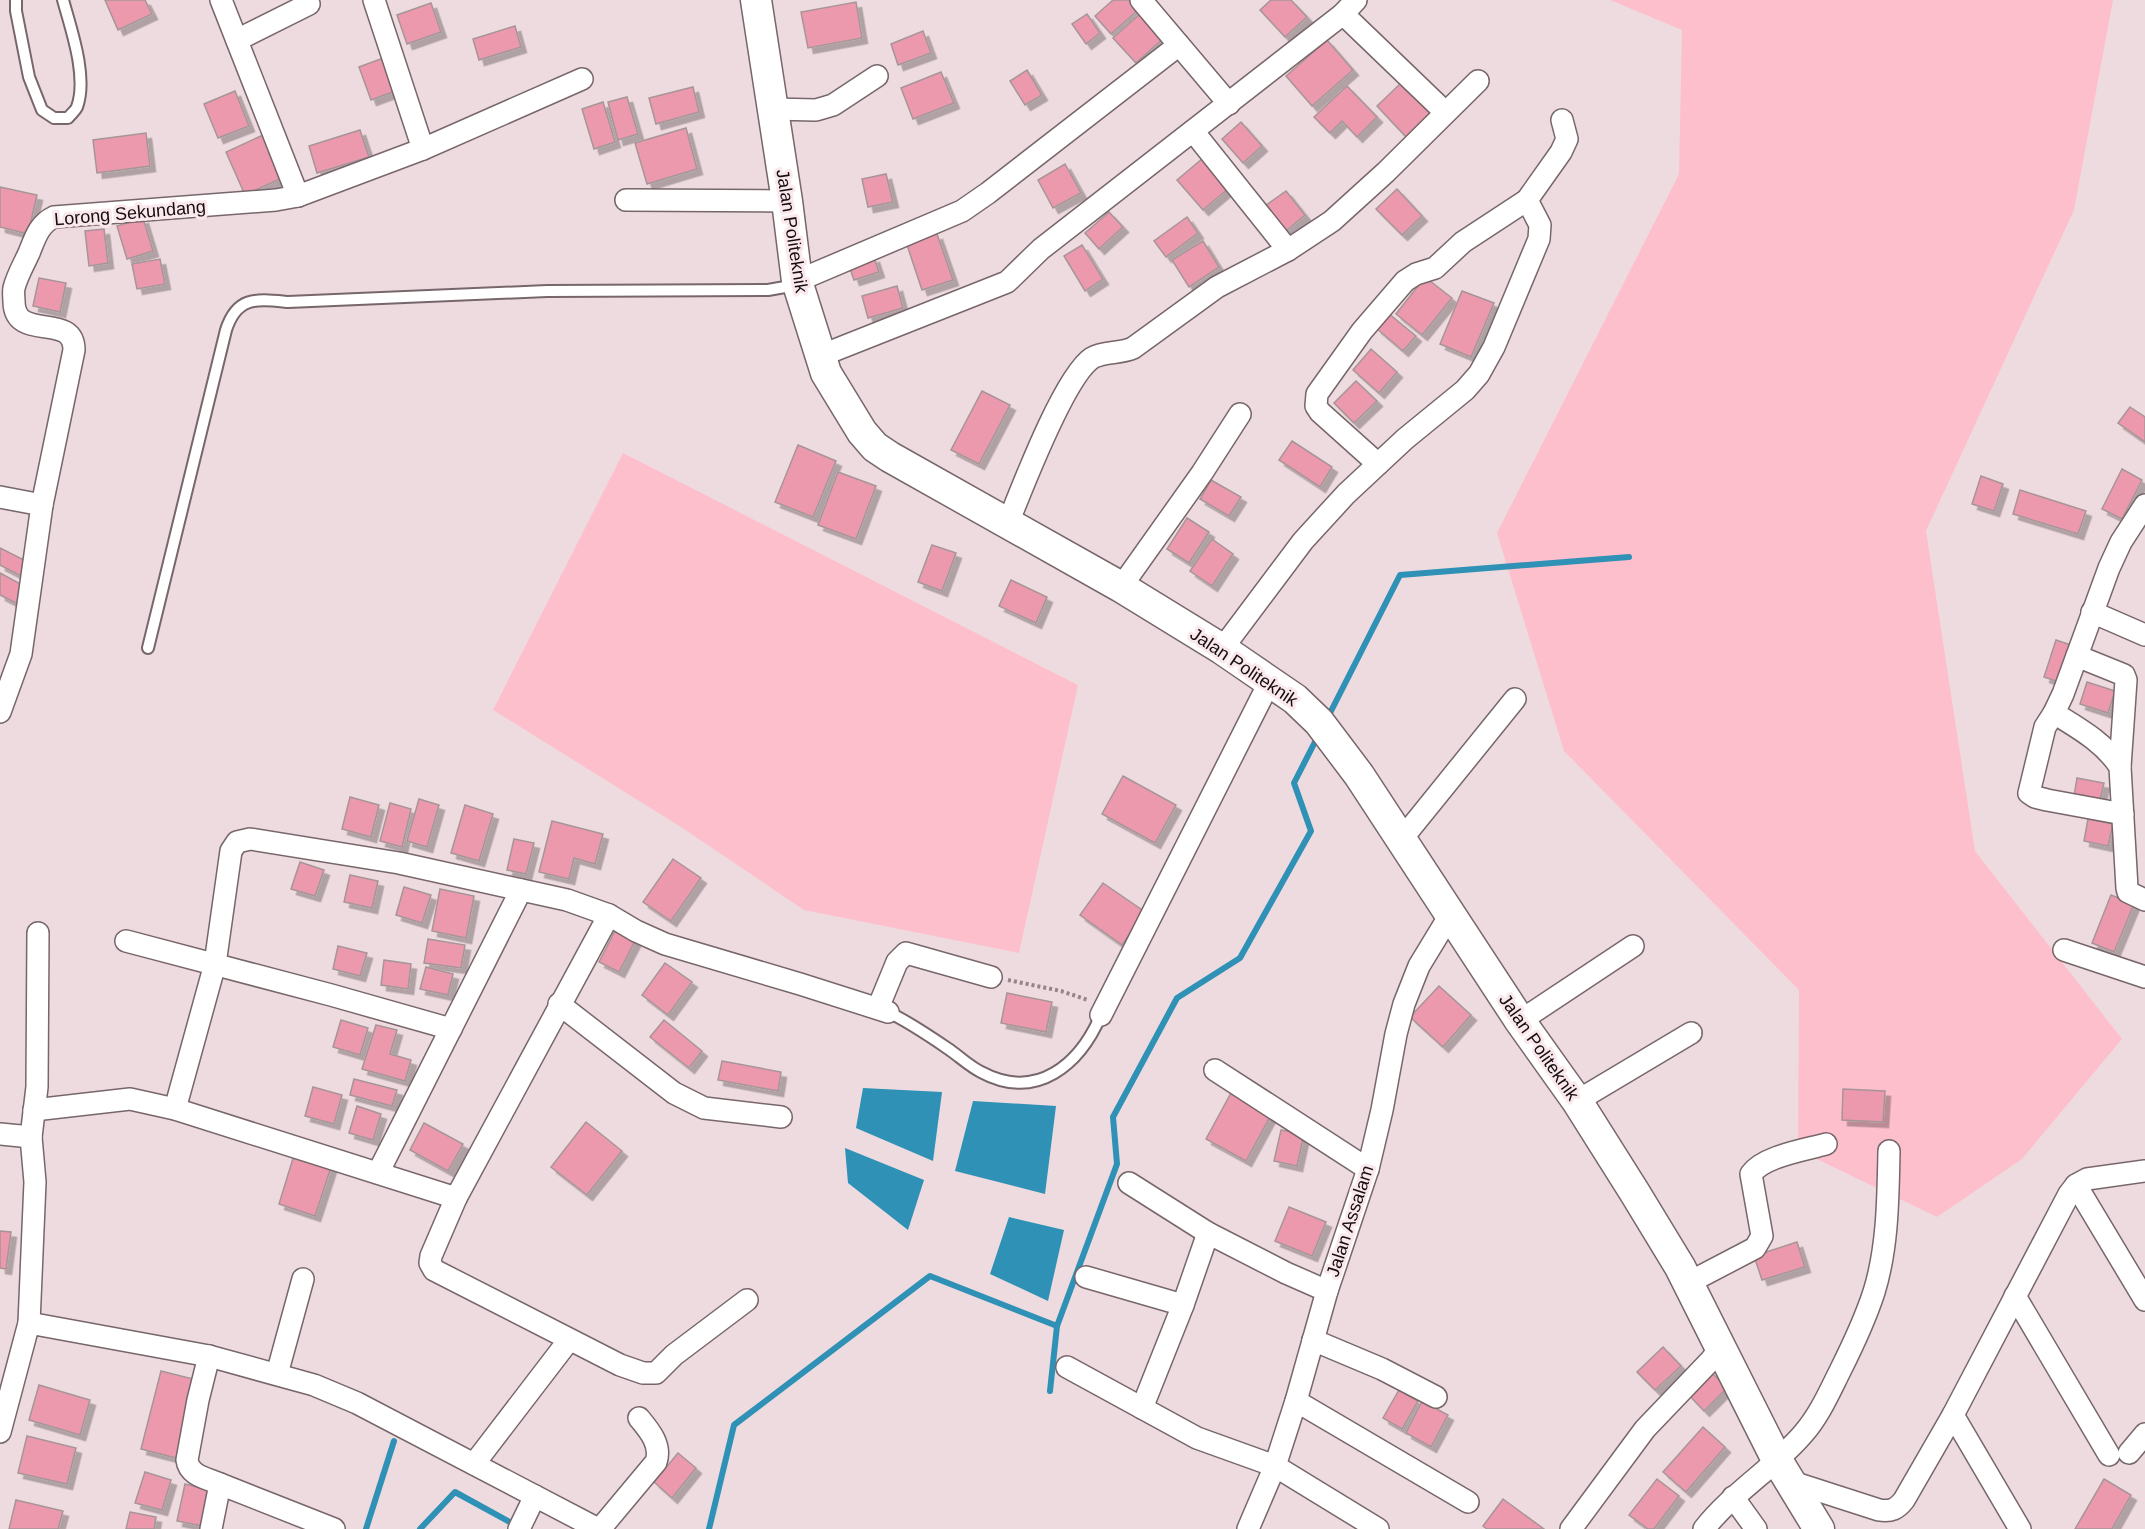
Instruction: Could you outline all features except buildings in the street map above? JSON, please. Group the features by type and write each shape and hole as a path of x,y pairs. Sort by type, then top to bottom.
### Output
{"street":[{"path":"221,0 298,196 423,149 582,79"},
{"path":"374,0 423,149"},
{"name":"Jalan Politeknik","path":"756,0 797,281 826,373 862,432 875,447 1121,587 1222,649 1295,699 1323,726 1359,775 1520,1021 1577,1101 1635,1193 1688,1283 1783,1470 1819,1529"},
{"path":"1141,0 1229,105"},
{"path":"237,40 309,4"},
{"path":"820,356 1007,282 1041,249 1229,105 1350,7 1445,112"},
{"path":"797,281 962,211 998,186 1179,45"},
{"path":"772,109 816,110 832,105 877,76"},
{"path":"1008,523 1064,396 1091,359 1132,348 1217,287 1288,250 1332,221 1386,172 1478,81"},
{"path":"1378,464 1320,412 1316,406 1317,394 1362,331 1405,281 1416,274 1435,268 1463,242 1527,200 1561,152 1567,139 1562,120"},
{"path":"1193,131 1288,250"},
{"name":"Lorong Sekundang","path":"0,712 21,654 42,505 74,350 72,336 64,330 29,324 19,317 15,310 14,289 41,225 54,217 276,200 298,196"},
{"path":"626,200 787,201"},
{"path":"1222,649 1303,541 1346,494 1405,439 1465,390 1479,374 1494,347 1539,239 1540,225 1527,200"},
{"path":"1121,587 1202,473 1240,414"},
{"path":"0,497 42,505"},
{"path":"2123,813 2047,800 2029,793 2045,728 2054,713 2121,542 2145,505"},
{"path":"2092,612 2145,635"},
{"path":"2077,656 2124,675 2126,680 2120,766 2127,888 2128,892 2145,900"},
{"path":"1104,1010 1270,681"},
{"path":"1401,840 1515,699"},
{"path":"2054,713 2111,753 2120,766"},
{"path":"175,1109 215,964 231,851 237,842 250,838 399,863 567,900 609,915 665,944 883,1010 897,962 906,953 991,977"},
{"path":"378,1173 521,890"},
{"path":"609,915 456,1198 430,1263 434,1270 569,1340 620,1365 653,1374 747,1300"},
{"name":"Jalan Assalam","path":"1253,1527 1296,1401 1327,1291 1368,1169 1404,1004 1419,966 1450,915"},
{"path":"0,1432 9,1365 29,1323 35,1182 31,1137 37,1087 38,933"},
{"path":"126,941 451,1029"},
{"path":"1520,1021 1633,946"},
{"path":"2064,950 2145,977"},
{"path":"559,1004 674,1093 693,1104 719,1111 781,1118"},
{"path":"1577,1101 1691,1033"},
{"path":"1215,1070 1368,1169"},
{"path":"34,1110 130,1099 175,1109 456,1198"},
{"path":"0,1134 31,1137"},
{"path":"1688,1283 1755,1248 1762,1236 1751,1174 1756,1167 1767,1161 1826,1144"},
{"path":"1704,1529 1733,1497 1783,1470 1816,1417 1864,1320 1875,1290 1884,1243 1889,1151"},
{"path":"1783,1470 1894,1520 1896,1509 1904,1500 1953,1415 2060,1211 2076,1185 2087,1179 2145,1171"},
{"path":"1129,1183 1208,1233 1327,1291"},
{"path":"2076,1185 2145,1300"},
{"path":"1142,1408 1183,1305 1208,1233"},
{"path":"1086,1278 1183,1305"},
{"path":"277,1374 303,1279"},
{"path":"2015,1296 2119,1454 2145,1434"},
{"path":"29,1323 209,1356 314,1385 357,1403 474,1464 527,1513 599,1529 656,1462 657,1446 649,1430 639,1418"},
{"path":"474,1464 569,1340"},
{"path":"1313,1340 1382,1369 1436,1397"},
{"path":"1571,1529 1645,1429 1721,1347"},
{"path":"209,1356 198,1400 187,1460 188,1466 192,1471 309,1524 334,1529"},
{"path":"1067,1367 1197,1438 1275,1466 1378,1529"},
{"path":"1296,1401 1468,1502"},
{"path":"1953,1415 2020,1529"},
{"path":"211,1529 220,1484"},
{"path":"1733,1497 1756,1529"}],"lane":[{"path":"16,0 16,11 29,77 42,110 54,118 68,118 77,108 81,78 72,30 63,0"},
{"path":"148,648 226,330 231,315 240,305 259,299 288,302 547,291 768,290 785,287 797,281"},
{"path":"883,1010 938,1042 982,1072 1018,1083 1035,1081 1062,1070 1090,1037 1104,1010"}],"path":[{"path":"991,977 1061,991 1104,1010"}],"shaded area":[{"path":"1610,0 2113,0 2074,210 1926,531 1975,851 2122,1039 2022,1159 1937,1217 1798,1150 1799,990 1564,751 1497,533 1679,174 1682,30"},
{"path":"623,453 1078,685 1019,953 804,910 681,827 493,710"}],"water":[{"path":"863,1088 942,1092 933,1161 856,1128"},
{"path":"973,1101 1056,1106 1045,1194 955,1171"},
{"path":"845,1148 924,1180 908,1230 848,1183"},
{"path":"1009,1217 1064,1230 1048,1301 990,1274"}],"waterway":[{"path":"1327,719 1400,575 1629,557"},
{"path":"1050,1391 1057,1326 1117,1164 1113,1117 1177,998 1240,958 1311,831 1294,783 1318,736"},
{"path":"709,1529 734,1425 930,1276 1057,1326"},
{"path":"366,1529 394,1441"},
{"path":"420,1529 455,1492 517,1526"}]}
